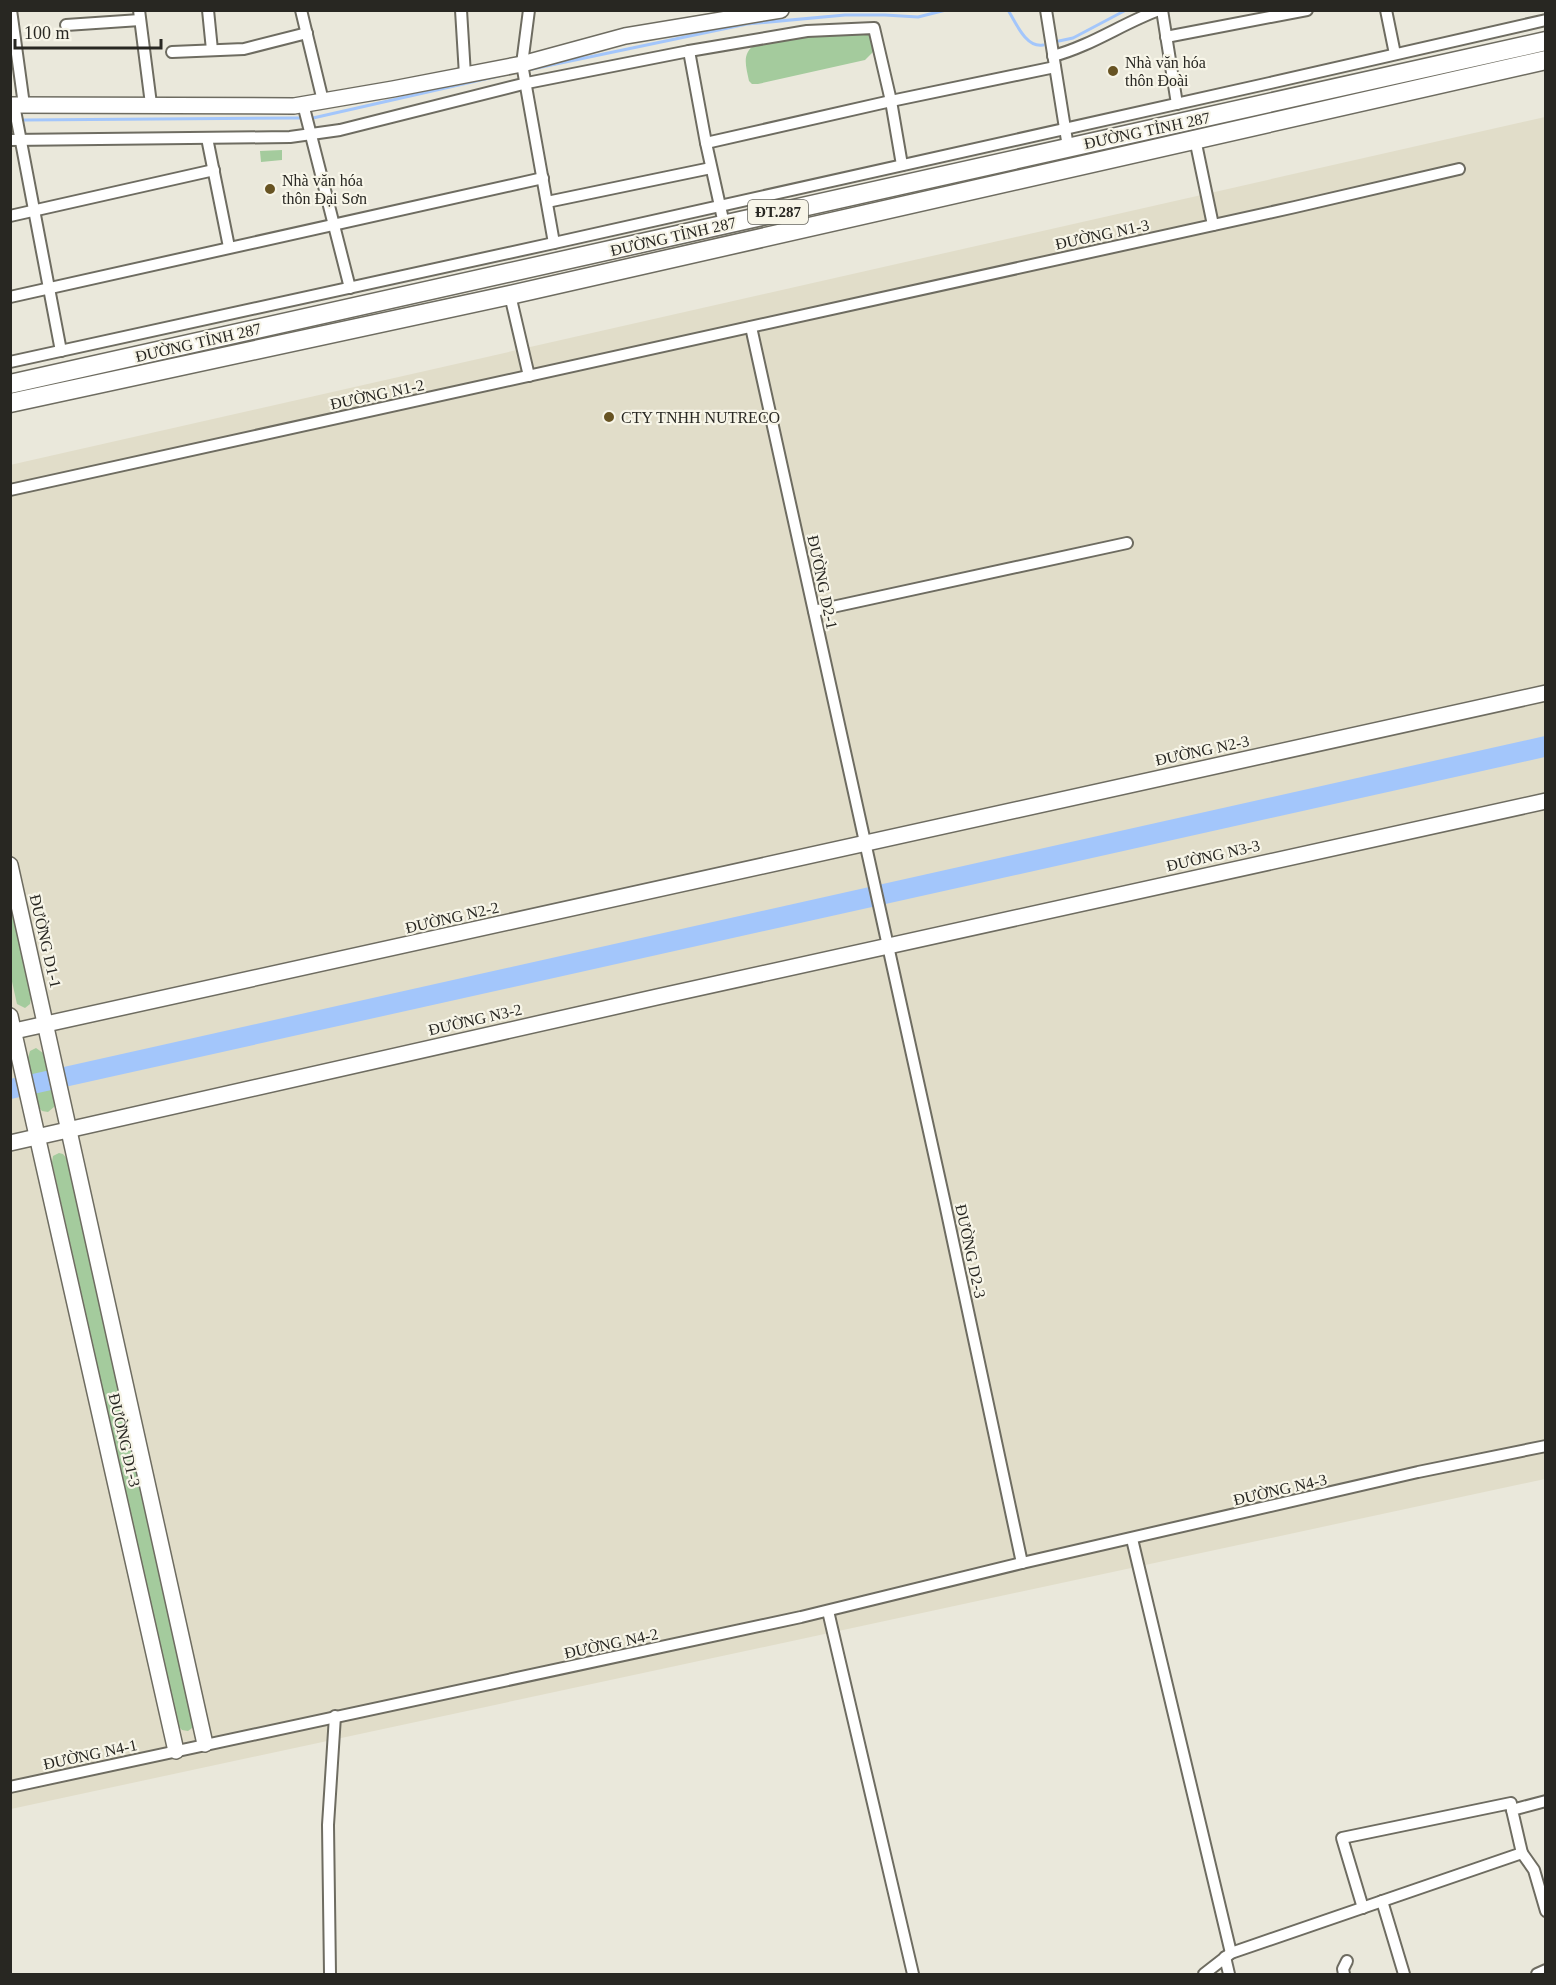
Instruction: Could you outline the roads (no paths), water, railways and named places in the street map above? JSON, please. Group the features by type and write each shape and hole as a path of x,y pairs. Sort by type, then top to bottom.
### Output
{"main road":[{"name":"ĐƯỜNG TỈNH 287","path":"10,384 724,224 1067,138 1273,103 1545,41"},
{"name":"ĐƯỜNG TỈNH 287","path":"10,403 510,295 1545,60"},
{"path":"555,262 560,283"}],"street":[{"path":"11,10 16,105 15,140 33,211 61,351"},
{"path":"208,10 212,50"},
{"path":"301,10 323,101"},
{"path":"461,10 465,75"},
{"path":"529,10 522,64 554,243"},
{"path":"16,105 294,106 522,64 625,36 781,10"},
{"path":"1046,10 1067,138"},
{"path":"706,143 1054,62 1127,24 1161,10 1177,104"},
{"path":"1166,37 1307,10"},
{"path":"1386,10 1395,54"},
{"path":"66,25 139,15 151,105"},
{"path":"10,362 902,165 1067,138 1177,104 1545,20"},
{"path":"15,140 290,137 340,130 527,83 689,51 807,31 874,28 891,101 902,165"},
{"path":"172,52 244,49 307,33"},
{"path":"689,51 724,224"},
{"path":"303,104 351,288"},
{"path":"207,138 229,247"},
{"path":"1195,139 1213,225"},
{"path":"547,202 711,168"},
{"name":"ĐƯỜNG N1-3","path":"751,327 1459,169"},
{"path":"10,216 214,170"},
{"path":"10,297 543,178"},
{"path":"510,295 529,376"},
{"name":"ĐƯỜNG N1-2","path":"10,490 751,327"},
{"name":"ĐƯỜNG D2-1","path":"751,327 888,946"},
{"path":"814,611 1127,543"},
{"name":"ĐƯỜNG N2-3","path":"866,843 1545,693"},
{"name":"ĐƯỜNG N3-3","path":"888,946 1545,801"},
{"name":"ĐƯỜNG N2-2","path":"12,1032 866,843"},
{"name":"ĐƯỜNG D1-1","path":"10,865 70,1130"},
{"name":"ĐƯỜNG N3-2","path":"10,1143 888,946"},
{"name":"ĐƯỜNG D2-3","path":"888,946 1022,1563"},
{"path":"10,1016 12,1032"},
{"name":"ĐƯỜNG D1-3","path":"12,1032 39,1137 176,1751"},
{"name":"ĐƯỜNG D1-3","path":"70,1130 205,1744"},
{"name":"ĐƯỜNG N4-3","path":"1022,1563 1418,1472 1545,1446"},
{"path":"1132,1539 1228,1955 1229,1974"},
{"name":"ĐƯỜNG N4-2","path":"205,1744 828,1611 1022,1563"},
{"path":"828,1611 913,1974"},
{"path":"330,1974 328,1825 335,1716"},
{"name":"ĐƯỜNG N4-1","path":"10,1787 205,1744"},
{"path":"1512,1810 1545,1801"},
{"path":"1363,1908 1342,1838 1511,1803 1522,1853 1534,1870 1545,1911"},
{"path":"1204,1974 1228,1955 1522,1853"},
{"path":"1382,1901 1404,1974"},
{"path":"1344,1974 1343,1969 1347,1961"},
{"path":"1537,1974 1545,1970"}],"water":[{"path":"1545,736 1545,757 11,1099 10,1079"}],"waterway":[{"path":"532,69 747,24 845,15 918,17 946,10"},
{"path":"1008,10 1027,39 1031,43 1043,45"},
{"path":"1059,41 1073,38 1126,10"},
{"path":"313,118 507,74"},
{"path":"24,120 300,118"}],"place":[{"name":"Nhà văn hóa thôn Đoài","path":"1113,71"},
{"name":"Nhà văn hóa thôn Đại Sơn","path":"270,189"},
{"name":"CTY TNHH NUTRECO","path":"609,417"}]}
